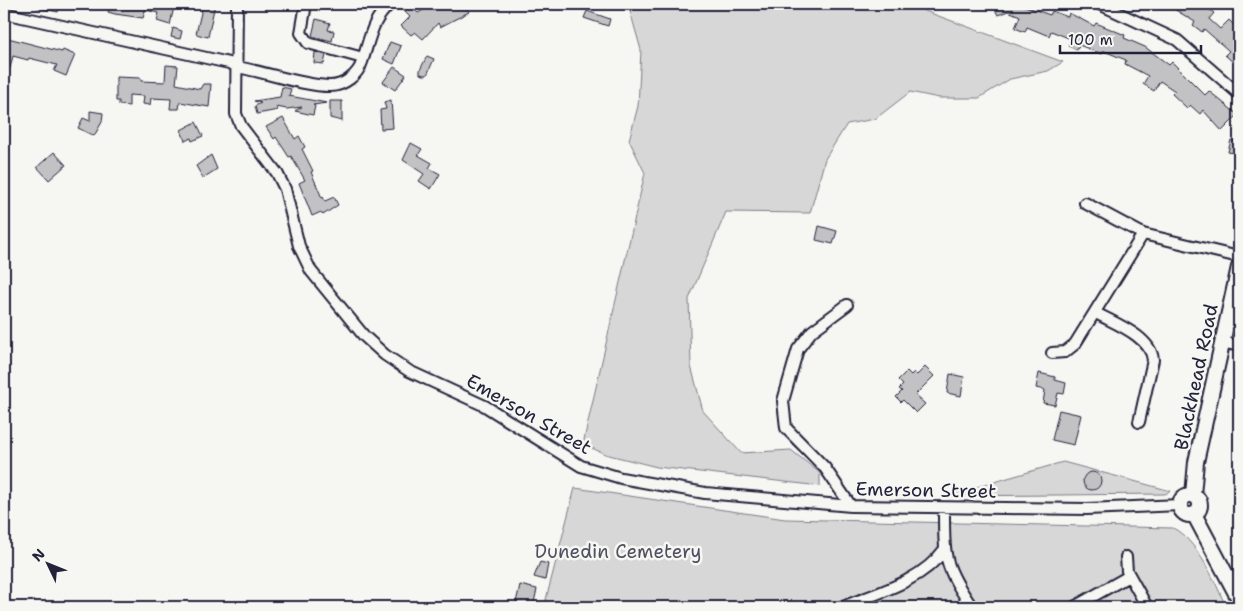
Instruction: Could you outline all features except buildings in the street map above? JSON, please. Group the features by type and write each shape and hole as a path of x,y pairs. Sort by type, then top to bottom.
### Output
{"main road":[{"name":"Blackhead Road","path":"1193,495 1196,462 1239,267"},
{"path":"1193,495 1199,499 1200,506 1194,514 1184,513 1180,505 1184,496 1193,495"},
{"path":"1194,514 1239,599"}],"street":[{"name":"Emerson Street","path":"237,4 235,106 238,121 277,173 285,189 299,246 307,264 319,282 360,331 397,364 485,406 568,460 608,475 714,494 851,506 944,509 1101,509 1180,505"},
{"path":"306,4 301,33 308,43 363,58"},
{"path":"4,13 331,86 349,80 357,72 373,25 390,4"},
{"path":"1101,4 1177,40 1239,94"},
{"path":"1085,203 1143,234 1239,257"},
{"path":"1052,353 1060,353 1070,349 1096,312 1143,234"},
{"path":"847,305 812,331 798,349 783,401 786,428 825,468 851,506"},
{"path":"1096,312 1137,337 1151,351 1152,360 1139,422"},
{"path":"1222,342 1239,346"},
{"path":"944,509 944,550 950,573 972,607"},
{"path":"842,607 911,578 937,559 944,550"},
{"path":"1126,557 1129,576 1147,607"},
{"path":"1074,607 1129,576"}],"green space":[{"path":"628,4 906,4 1063,62 1048,71 1010,79 979,98 939,98 910,92 875,119 847,124 825,159 810,213 726,212 689,299 691,366 703,411 741,453 791,450 820,473 820,486 657,467 605,454 583,444 645,173 629,140 638,106 641,50"},
{"path":"1063,462 1171,491 1165,494 946,496"},
{"name":"Dunedin Cemetery","path":"575,488 785,519 1173,528 1182,534 1198,552 1226,607 544,607"}]}
